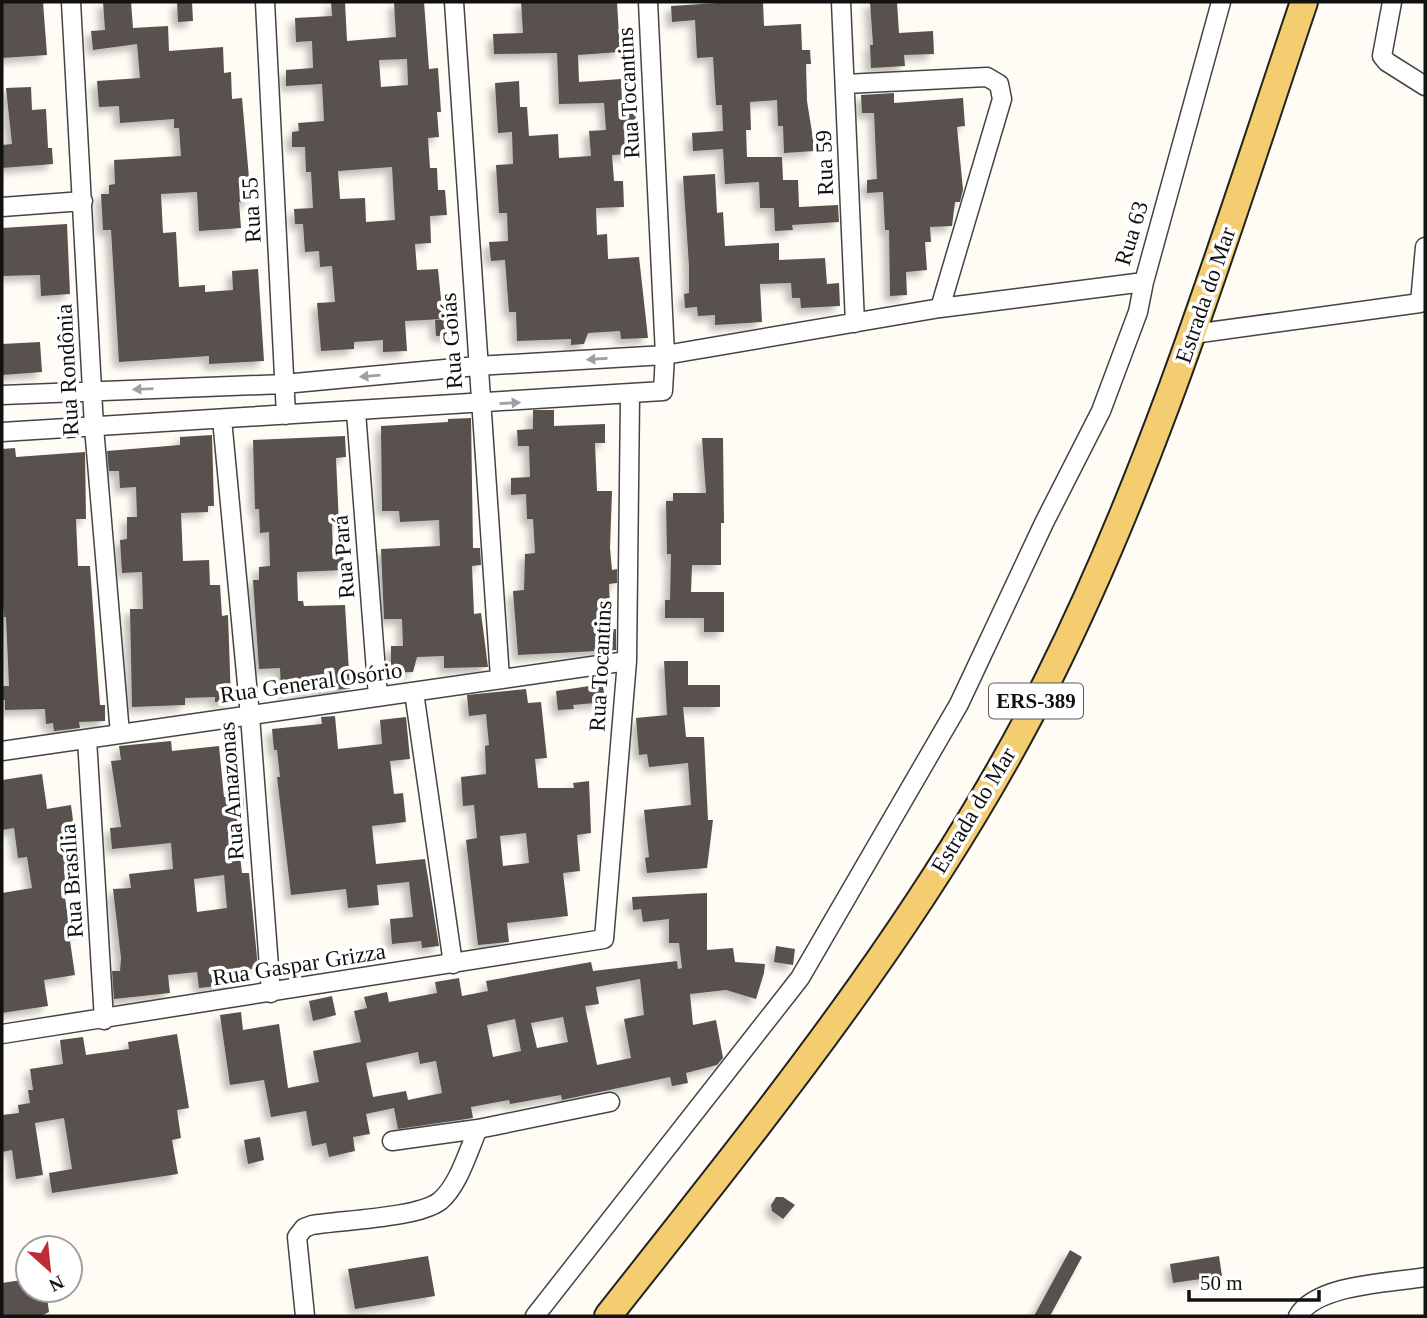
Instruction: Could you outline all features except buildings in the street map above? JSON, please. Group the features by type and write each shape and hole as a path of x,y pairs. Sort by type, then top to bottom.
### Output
{"main road":[{"name":"Estrada do Mar","path":"608,1316 842,1015 970,819 1048,680 1113,542 1193,334 1304,2"}],"street":[{"name":"Rua Rondônia","path":"71,2 94,427 120,734"},
{"name":"Rua 55","path":"265,2 286,415"},
{"name":"Rua Goiás","path":"454,2 500,678"},
{"name":"Rua Tocantins","path":"604,939 627,661 630,396 663,391 665,355 648,2"},
{"name":"Rua 59","path":"841,2 855,323"},
{"name":"Rua 63","path":"2,395 284,384 477,366 665,355 940,308 1144,282 1222,2"},
{"path":"1392,2 1382,55 1387,62 1425,86"},
{"path":"845,83 987,77 999,84 1002,99 940,308"},
{"path":"2,207 83,201"},
{"path":"1193,334 1420,303 1425,247"},
{"path":"535,1316 800,978 959,704 1101,411 1138,312 1144,282"},
{"path":"2,432 630,396"},
{"name":"Rua Pará","path":"356,412 379,697"},
{"name":"Rua Amazonas","path":"222,419 250,716 271,993"},
{"name":"Rua General Osório","path":"2,751 627,661"},
{"path":"414,692 453,964"},
{"name":"Rua Brasília","path":"87,739 104,1020"},
{"name":"Rua Gaspar Grizza","path":"2,1034 604,939"},
{"path":"392,1141 478,1129 610,1102"},
{"path":"305,1316 297,1237 300,1232 312,1225 403,1213 440,1200 456,1178 478,1129"},
{"path":"1298,1316 1311,1301 1330,1292 1425,1277"}]}
